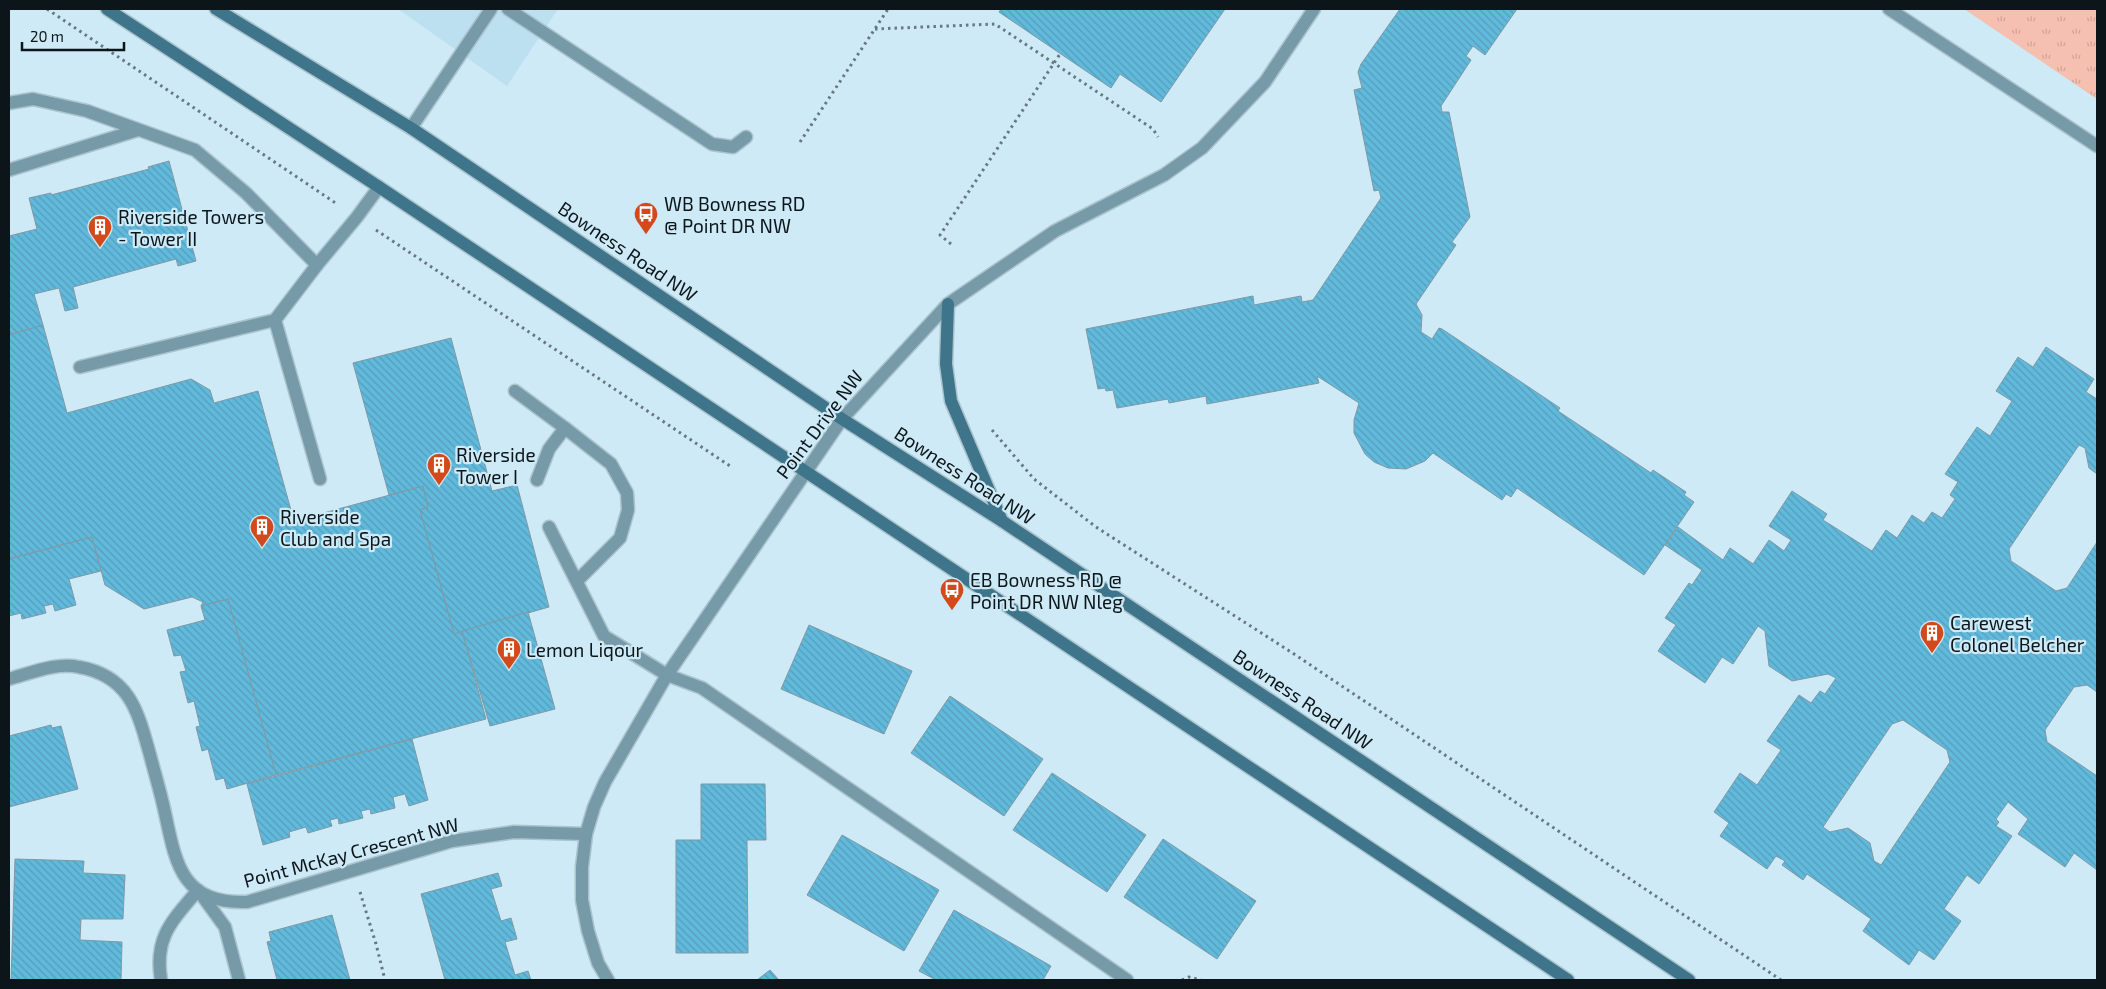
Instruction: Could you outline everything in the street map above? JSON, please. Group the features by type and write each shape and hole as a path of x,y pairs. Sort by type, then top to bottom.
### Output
{"main road":[{"path":"107,9 805,470 1568,980"},
{"name":"Bowness Road NW","path":"216,9 411,128 842,419 1002,521 1689,980"},
{"path":"948,304 946,364 951,401 1002,521"}],"street":[{"path":"411,128 491,9"},
{"path":"508,9 712,144 733,146 746,137"},
{"name":"Point Drive NW","path":"608,980 598,963 588,931 582,900 582,866 586,834 604,782 667,675 805,470 842,419 948,304 1055,231 1164,175 1202,148 1265,82 1314,9"},
{"path":"1888,9 2097,146"},
{"path":"9,103 33,99 87,111 195,150 246,193 317,265"},
{"path":"9,170 138,130"},
{"path":"80,367 275,320 379,187"},
{"path":"275,320 320,480"},
{"path":"515,391 611,464 627,492 628,510 620,538 576,581"},
{"path":"538,480 549,449 565,428"},
{"path":"549,527 604,636 667,675 702,688 1127,980"},
{"name":"Point McKay Crescent NW","path":"9,679 58,666 78,666 97,671 114,681 128,695 138,712 165,811 173,854 179,868 198,890 213,898 229,902 247,902 352,870 452,842 478,837 514,832 586,834"},
{"path":"160,980 158,961 166,928 198,890 225,927 239,980"}],"path":[{"path":"48,9 733,468"},
{"path":"800,142 888,9"},
{"path":"875,29 996,24 1153,129 1158,137"},
{"path":"951,244 940,235 1060,54"},
{"path":"989,424 993,432 1034,480 1096,527 1308,663 1780,980"},
{"path":"352,870 376,944 385,980"},
{"path":"1182,980 1189,978 1201,980"}],"shaded area":[{"path":"398,9 558,9 507,86"}],"green space":[{"path":"1964,9 2097,9 2097,99"}],"building":[{"path":"1001,9 1225,9 1161,102 1120,74 1111,88 999,12"},
{"path":"1400,9 1517,9 1485,55 1473,46 1466,56 1471,60 1441,106 1442,112 1449,112 1470,217 1452,242 1456,245 1416,304 1422,315 1421,332 1432,339 1439,328 1442,329 1560,408 1558,411 1651,473 1653,470 1686,492 1684,495 1694,502 1644,575 1517,488 1511,497 1506,494 1502,500 1433,453 1425,461 1406,469 1388,468 1374,462 1365,454 1354,433 1354,420 1359,403 1317,376 1319,383 1207,404 1206,396 1169,403 1168,399 1117,408 1113,390 1098,389 1086,329 1253,296 1254,305 1301,296 1302,302 1313,300 1381,198 1379,190 1374,191 1354,90 1362,88 1358,72 1361,64"},
{"name":"Riverside Towers - Tower II","path":"169,161 196,261 178,266 176,259 73,287 78,308 65,311 59,288 34,294 43,325 9,335 9,236 37,229 29,198 51,193 51,195 149,169 148,167"},
{"name":"Riverside Club and Spa","path":"43,325 67,413 191,379 210,390 214,403 258,391 294,521 423,486 428,507 420,510 454,634 462,631 486,719 276,775 228,599 201,606 203,602 192,597 144,609 105,585 92,537 9,559 9,335"},
{"name":"Riverside Tower I","path":"451,338 492,491 517,485 549,607 454,634 420,510 428,507 423,486 389,495 353,363"},
{"name":"Carewest Colonel Belcher","path":"2046,347 2094,379 2086,392 2097,399 2097,474 2089,468 2085,448 2079,445 2009,549 2011,561 2056,591 2067,588 2097,542 2097,692 2087,685 2074,687 2045,730 2047,742 2097,776 2097,870 2074,853 2065,867 2018,834 2028,819 2008,802 1996,819 1999,822 1996,826 2012,836 1979,884 1967,875 1944,909 1961,921 1934,960 1919,950 1909,965 1863,931 1871,919 1807,874 1803,880 1782,865 1785,861 1776,856 1767,869 1720,836 1729,823 1714,812 1740,773 1757,785 1781,750 1767,741 1799,695 1811,703 1820,691 1825,694 1836,678 1828,674 1792,681 1769,666 1765,631 1758,626 1733,664 1722,657 1705,683 1658,651 1676,625 1665,618 1689,583 1692,585 1702,570 1665,545 1678,527 1723,560 1730,548 1753,564 1769,540 1784,551 1791,540 1769,526 1792,491 1827,514 1823,520 1872,551 1886,530 1897,538 1912,515 1924,523 1932,512 1942,518 1955,499 1950,495 1958,482 1945,474 1977,427 1990,436 2012,401 1996,391 2018,357 2033,367","holes":["1903,720 1947,750 1950,762 1881,865 1874,861 1870,843 1848,828 1830,832 1823,827 1892,724"]},
{"path":"92,537 101,571 69,579 76,605 55,611 53,604 44,606 46,613 22,619 21,613 9,616 9,559"},
{"path":"228,599 276,775 227,789 224,778 216,780 208,749 202,751 196,727 200,726 194,701 188,703 180,672 186,671 181,655 174,656 167,630 205,620 201,606"},
{"name":"Lemon Liqour","path":"528,612 555,709 490,726 462,631"},
{"path":"809,625 912,671 884,734 781,689"},
{"path":"950,696 1043,759 1004,816 911,753"},
{"path":"51,725 52,728 61,726 78,789 9,807 9,736"},
{"path":"412,739 428,800 409,806 405,794 393,797 395,808 371,814 370,809 361,811 363,818 339,824 338,818 330,820 332,826 308,833 306,827 289,832 290,837 263,845 247,784"},
{"path":"1052,773 1146,835 1107,892 1013,830"},
{"path":"701,784 765,784 766,840 747,840 748,953 676,953 676,840 701,840"},
{"path":"842,835 939,890 904,951 807,895"},
{"path":"1163,839 1256,901 1217,959 1124,897"},
{"path":"15,859 84,861 83,873 125,875 123,919 81,919 80,940 122,942 121,980 11,980"},
{"path":"498,873 502,886 491,889 501,921 511,918 517,939 505,942 515,975 528,971 531,980 445,980 421,894"},
{"path":"954,910 1051,966 1043,980 936,980 919,971"},
{"path":"332,915 350,980 277,980 267,942 271,941 269,932"},
{"path":"770,970 779,980 757,980"}],"place":[{"name":"WB Bowness RD @ Point DR NW","path":"646,235"},
{"name":"Riverside Towers - Tower II","path":"100,248"},
{"name":"Riverside Tower I","path":"439,486"},
{"name":"Riverside Club and Spa","path":"262,548"},
{"name":"EB Bowness RD @ Point DR NW Nleg","path":"952,611"},
{"name":"Carewest Colonel Belcher","path":"1932,654"},
{"name":"Lemon Liqour","path":"509,670"}]}
